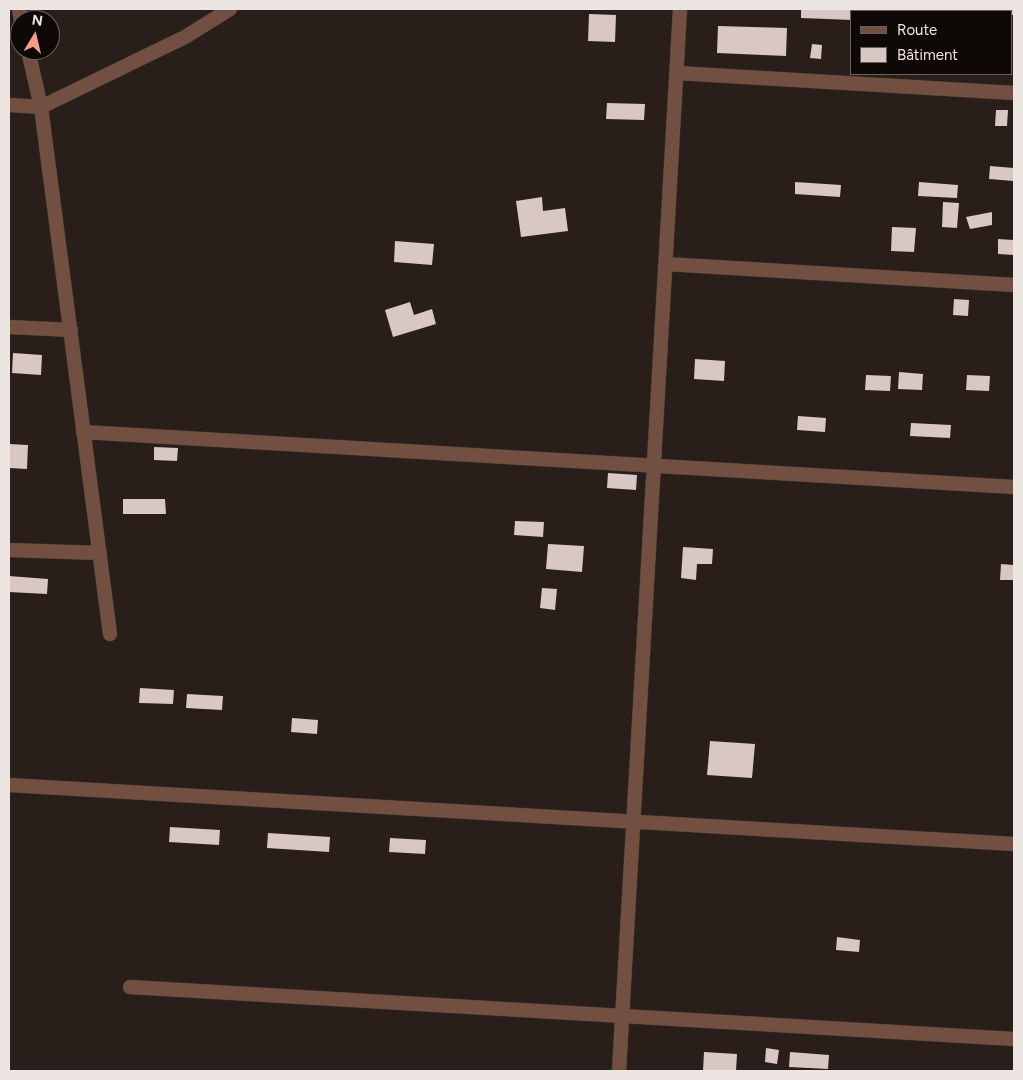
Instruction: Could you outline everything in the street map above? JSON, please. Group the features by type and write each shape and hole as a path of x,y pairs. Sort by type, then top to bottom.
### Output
{"street":[{"path":"9,105 41,106 185,37 230,9"},
{"path":"619,1071 680,9"},
{"path":"30,60 41,106 110,634"},
{"path":"677,73 1014,93"},
{"path":"666,264 1014,285"},
{"path":"9,327 71,330"},
{"path":"83,432 1014,487"},
{"path":"9,550 100,553"},
{"path":"9,785 1014,844"},
{"path":"130,987 1014,1039"}],"building":[{"path":"801,9 955,9 850,10 850,20 801,18"},
{"path":"1014,9 1014,15 1013,10 1002,10"},
{"path":"589,14 616,15 615,42 588,41"},
{"path":"718,26 787,28 786,56 717,53"},
{"path":"812,44 822,45 821,59 810,58"},
{"path":"607,103 645,104 644,120 606,119"},
{"path":"996,110 1008,110 1007,126 995,126"},
{"path":"990,166 1014,168 1014,181 989,179"},
{"path":"795,182 841,185 840,197 795,194"},
{"path":"919,182 958,185 957,198 918,196"},
{"path":"542,197 543,211 565,208 568,231 521,237 516,201"},
{"path":"943,202 959,203 957,228 942,227"},
{"path":"992,212 992,225 970,229 966,217"},
{"path":"892,227 916,228 914,252 891,251"},
{"path":"998,239 1014,240 1014,255 998,254"},
{"path":"395,241 434,244 432,265 394,262"},
{"path":"954,299 969,300 968,316 953,315"},
{"path":"410,302 414,315 432,309 436,324 393,337 385,310"},
{"path":"13,353 42,355 41,375 12,373"},
{"path":"695,359 725,361 724,381 694,379"},
{"path":"899,372 923,374 922,390 898,389"},
{"path":"866,375 891,376 890,391 865,390"},
{"path":"967,375 990,376 989,391 966,390"},
{"path":"798,416 826,418 825,432 797,430"},
{"path":"911,423 951,425 950,438 910,436"},
{"path":"9,444 28,445 27,469 9,468"},
{"path":"154,447 178,448 177,461 154,460"},
{"path":"608,473 637,475 636,490 607,488"},
{"path":"123,499 165,499 166,514 123,514"},
{"path":"515,521 544,522 543,537 514,535"},
{"path":"548,544 584,546 582,572 546,569"},
{"path":"683,547 713,549 712,564 697,564 696,580 681,578"},
{"path":"1001,564 1014,565 1014,580 1000,580"},
{"path":"9,576 48,579 47,594 9,592"},
{"path":"542,588 557,589 555,610 540,608"},
{"path":"140,688 174,690 173,704 139,703"},
{"path":"187,694 223,696 222,710 186,708"},
{"path":"292,718 318,720 317,734 291,732"},
{"path":"710,741 755,744 752,778 707,775"},
{"path":"170,827 220,830 219,845 169,842"},
{"path":"268,833 330,837 329,852 267,848"},
{"path":"390,838 426,840 425,854 389,852"},
{"path":"837,937 860,940 859,952 836,950"},
{"path":"766,1048 779,1050 777,1064 765,1062"},
{"path":"704,1052 737,1054 736,1071 703,1071"},
{"path":"790,1052 829,1055 828,1069 789,1067"}]}
